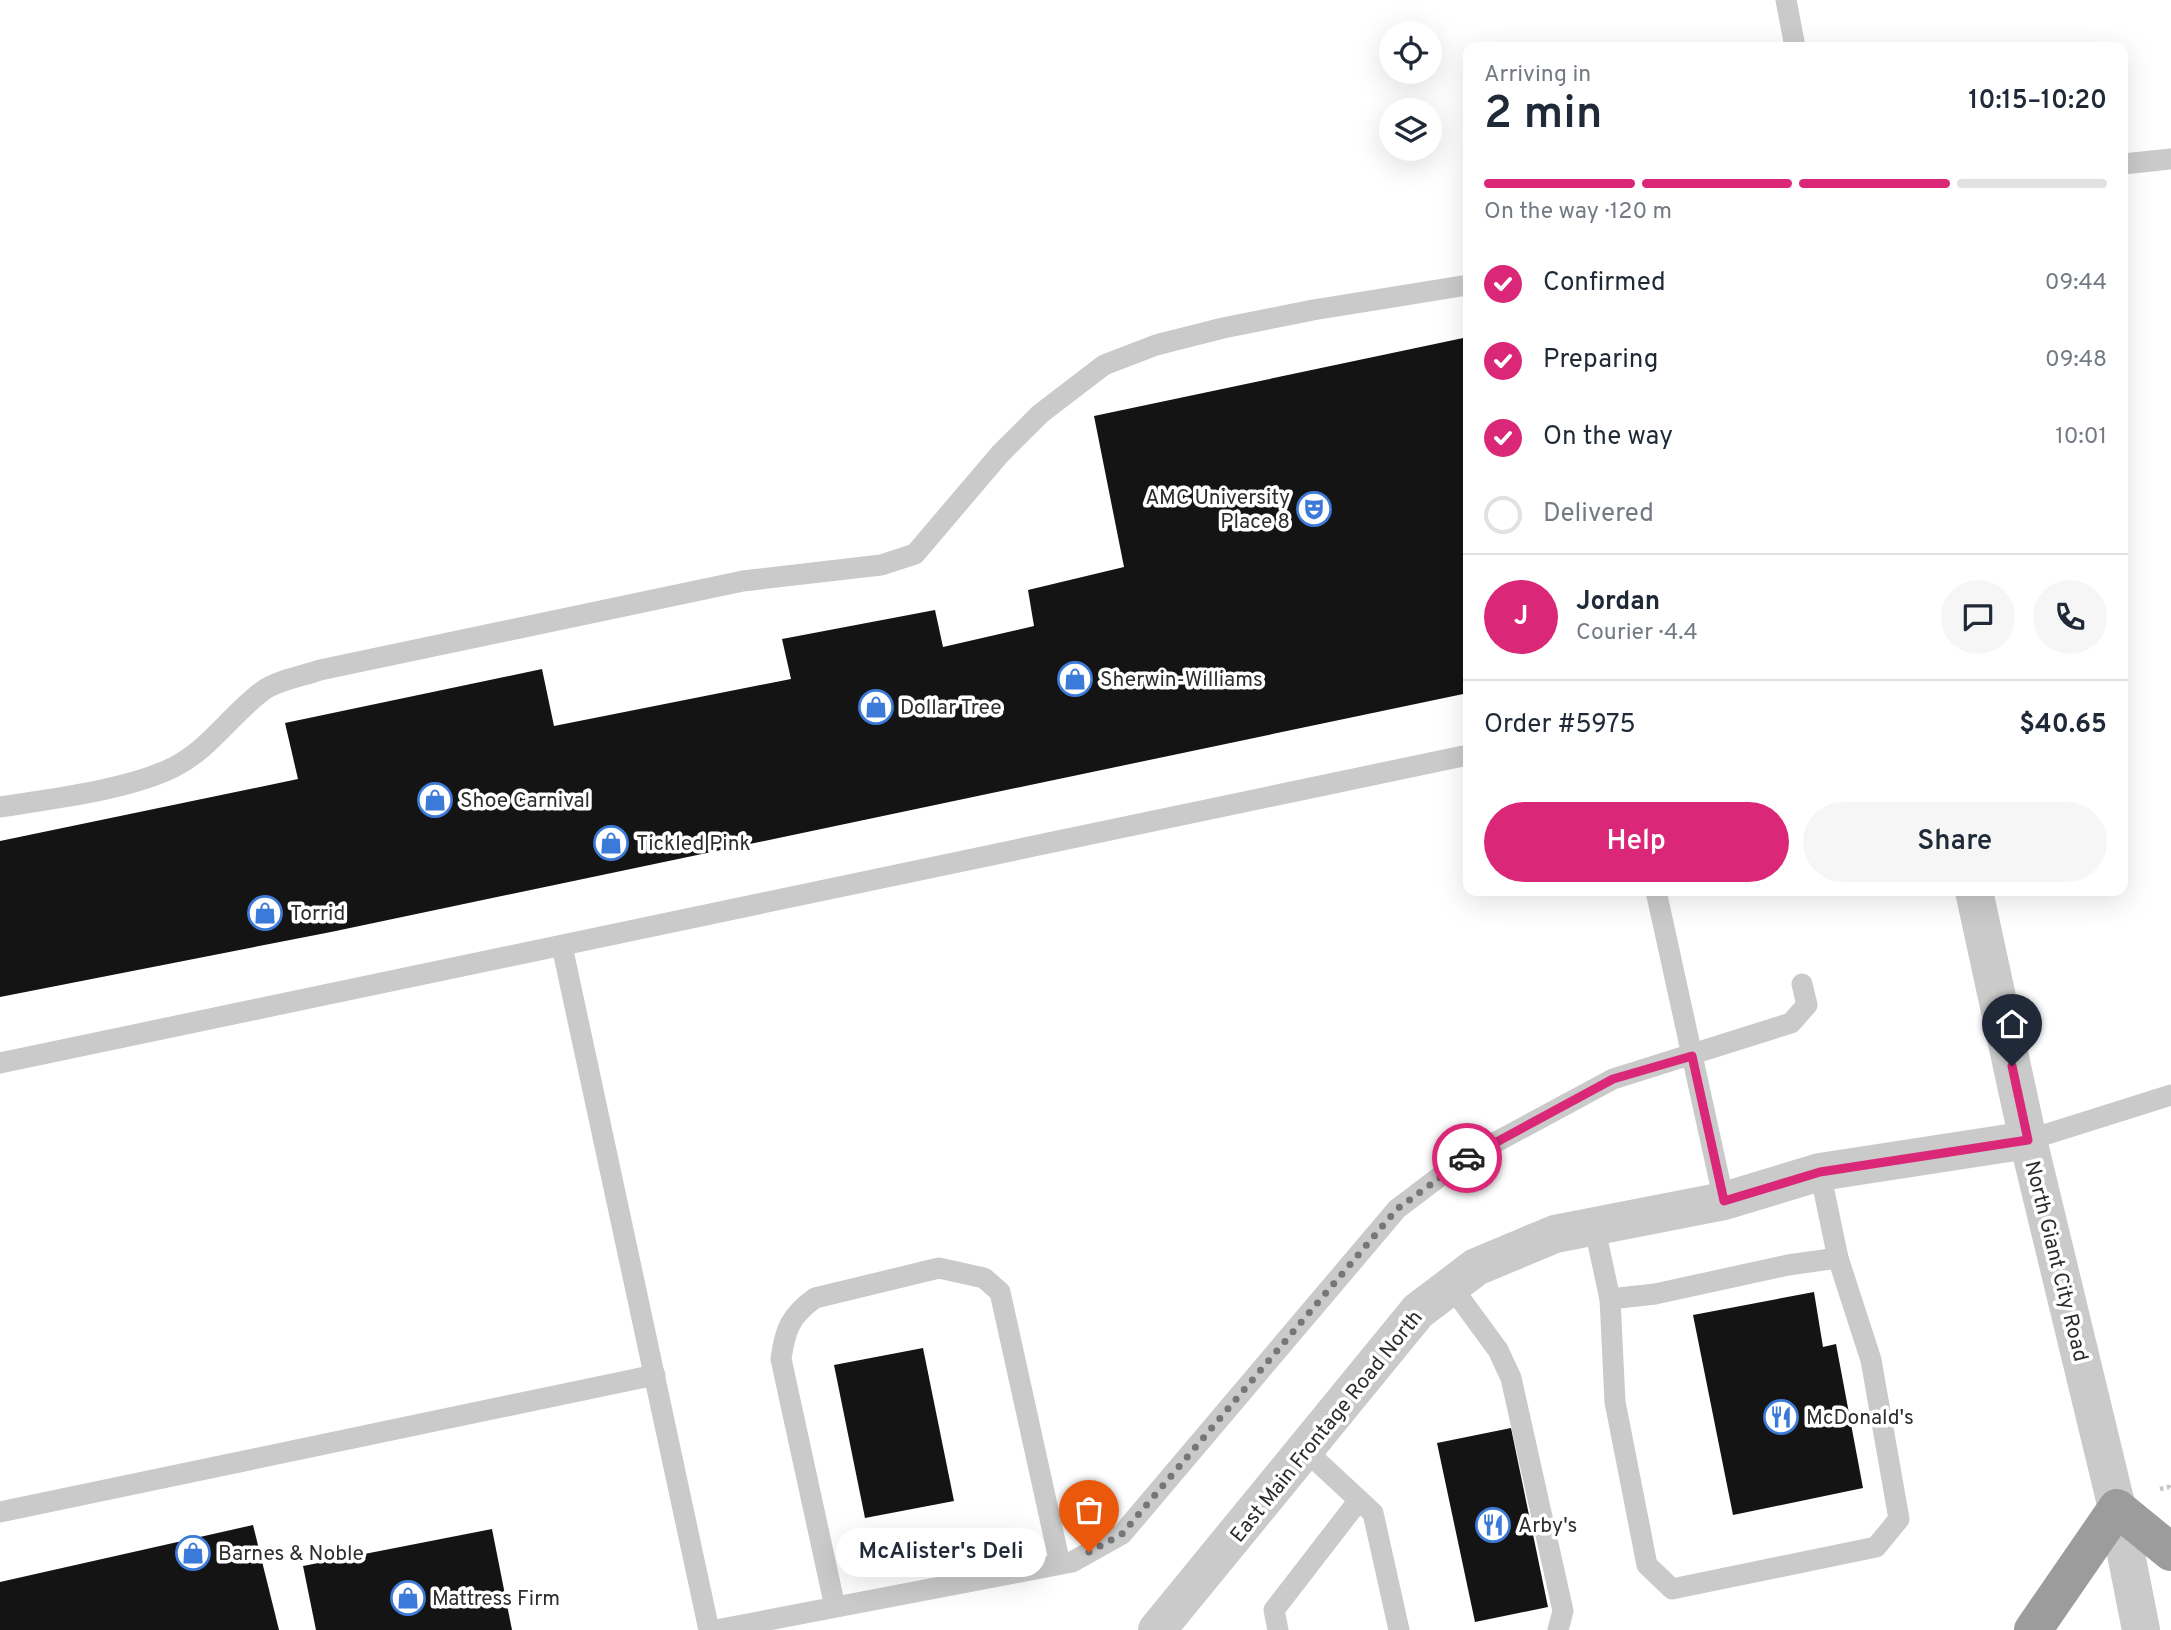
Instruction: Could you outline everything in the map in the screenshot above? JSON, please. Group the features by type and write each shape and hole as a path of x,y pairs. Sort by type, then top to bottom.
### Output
{"highway":[{"path":"2034,1630 2117,1508 2171,1552"}],"street":[{"name":"North Giant City Road","path":"1975,896 2028,1140 2117,1508 2141,1630"},
{"name":"East Main Frontage Road North","path":"1165,1622 1418,1311 1476,1267 1555,1234 1724,1201 1820,1172 2028,1140"}],"lane":[{"path":"1786,0 1794,42"},
{"path":"2128,163 2171,159"},
{"path":"0,807 61,798 134,781 174,767 206,744 265,689 320,670 743,581 881,565 915,554 1000,454 1040,414 1104,365 1156,345 1223,328 1313,310 1463,286"},
{"path":"0,1063 1463,756"},
{"path":"1657,896 1724,1201"},
{"path":"562,946 709,1630"},
{"path":"716,1630 1072,1562 1122,1534 1397,1209 1459,1162 1613,1079 1791,1023 1807,1005 1802,984"},
{"path":"2028,1140 2171,1095"},
{"path":"1594,1225 1619,1297 1615,1402 1647,1564 1672,1589 1876,1547 1899,1519 1871,1360 1838,1258 1820,1172"},
{"path":"1619,1297 1655,1294 1776,1268 1838,1258"},
{"path":"835,1607 781,1359 784,1332 800,1310 815,1298 939,1268 984,1278 1000,1292 1060,1564"},
{"path":"1451,1286 1498,1350 1511,1378 1563,1611 1558,1630"},
{"path":"0,1512 655,1375"},
{"path":"1305,1450 1373,1513 1399,1630"},
{"path":"1278,1630 1274,1610 1359,1500"}],"building":[{"path":"1463,338 1463,694 331,932 0,997 0,841 298,779 285,723 542,669 554,726 791,679 782,639 935,610 943,647 1034,626 1028,590 1124,567 1094,416"},
{"name":"McDonald's","path":"1814,1292 1823,1347 1836,1344 1863,1488 1733,1515 1693,1315"},
{"path":"923,1348 954,1501 865,1518 834,1365"},
{"name":"Arby's","path":"1511,1428 1548,1607 1475,1622 1437,1443"},
{"name":"Barnes & Noble","path":"253,1525 279,1630 0,1630 0,1582"},
{"name":"Mattress Firm","path":"492,1529 512,1630 316,1630 303,1566"}],"way so far":[{"path":"1089,1552 1122,1534 1397,1209 1467,1158"}],"place":[{"name":"AMC University Place 8","path":"1314,509"},
{"name":"Sherwin-Williams","path":"1075,679"},
{"name":"Dollar Tree","path":"876,707"},
{"name":"Shoe Carnival","path":"435,800"},
{"name":"Tickled Pink","path":"611,843"},
{"name":"Torrid","path":"265,913"},
{"name":"McDonald's","path":"1781,1417"},
{"name":"Arby's","path":"1493,1525"},
{"name":"McAlister's Deli","path":"1089,1552"},
{"name":"Barnes & Noble","path":"193,1553"},
{"name":"Mattress Firm","path":"408,1598"}],"route":[{"path":"1467,1158 1613,1079 1692,1056 1724,1201 1820,1172 2028,1140 2012,1066"}]}
